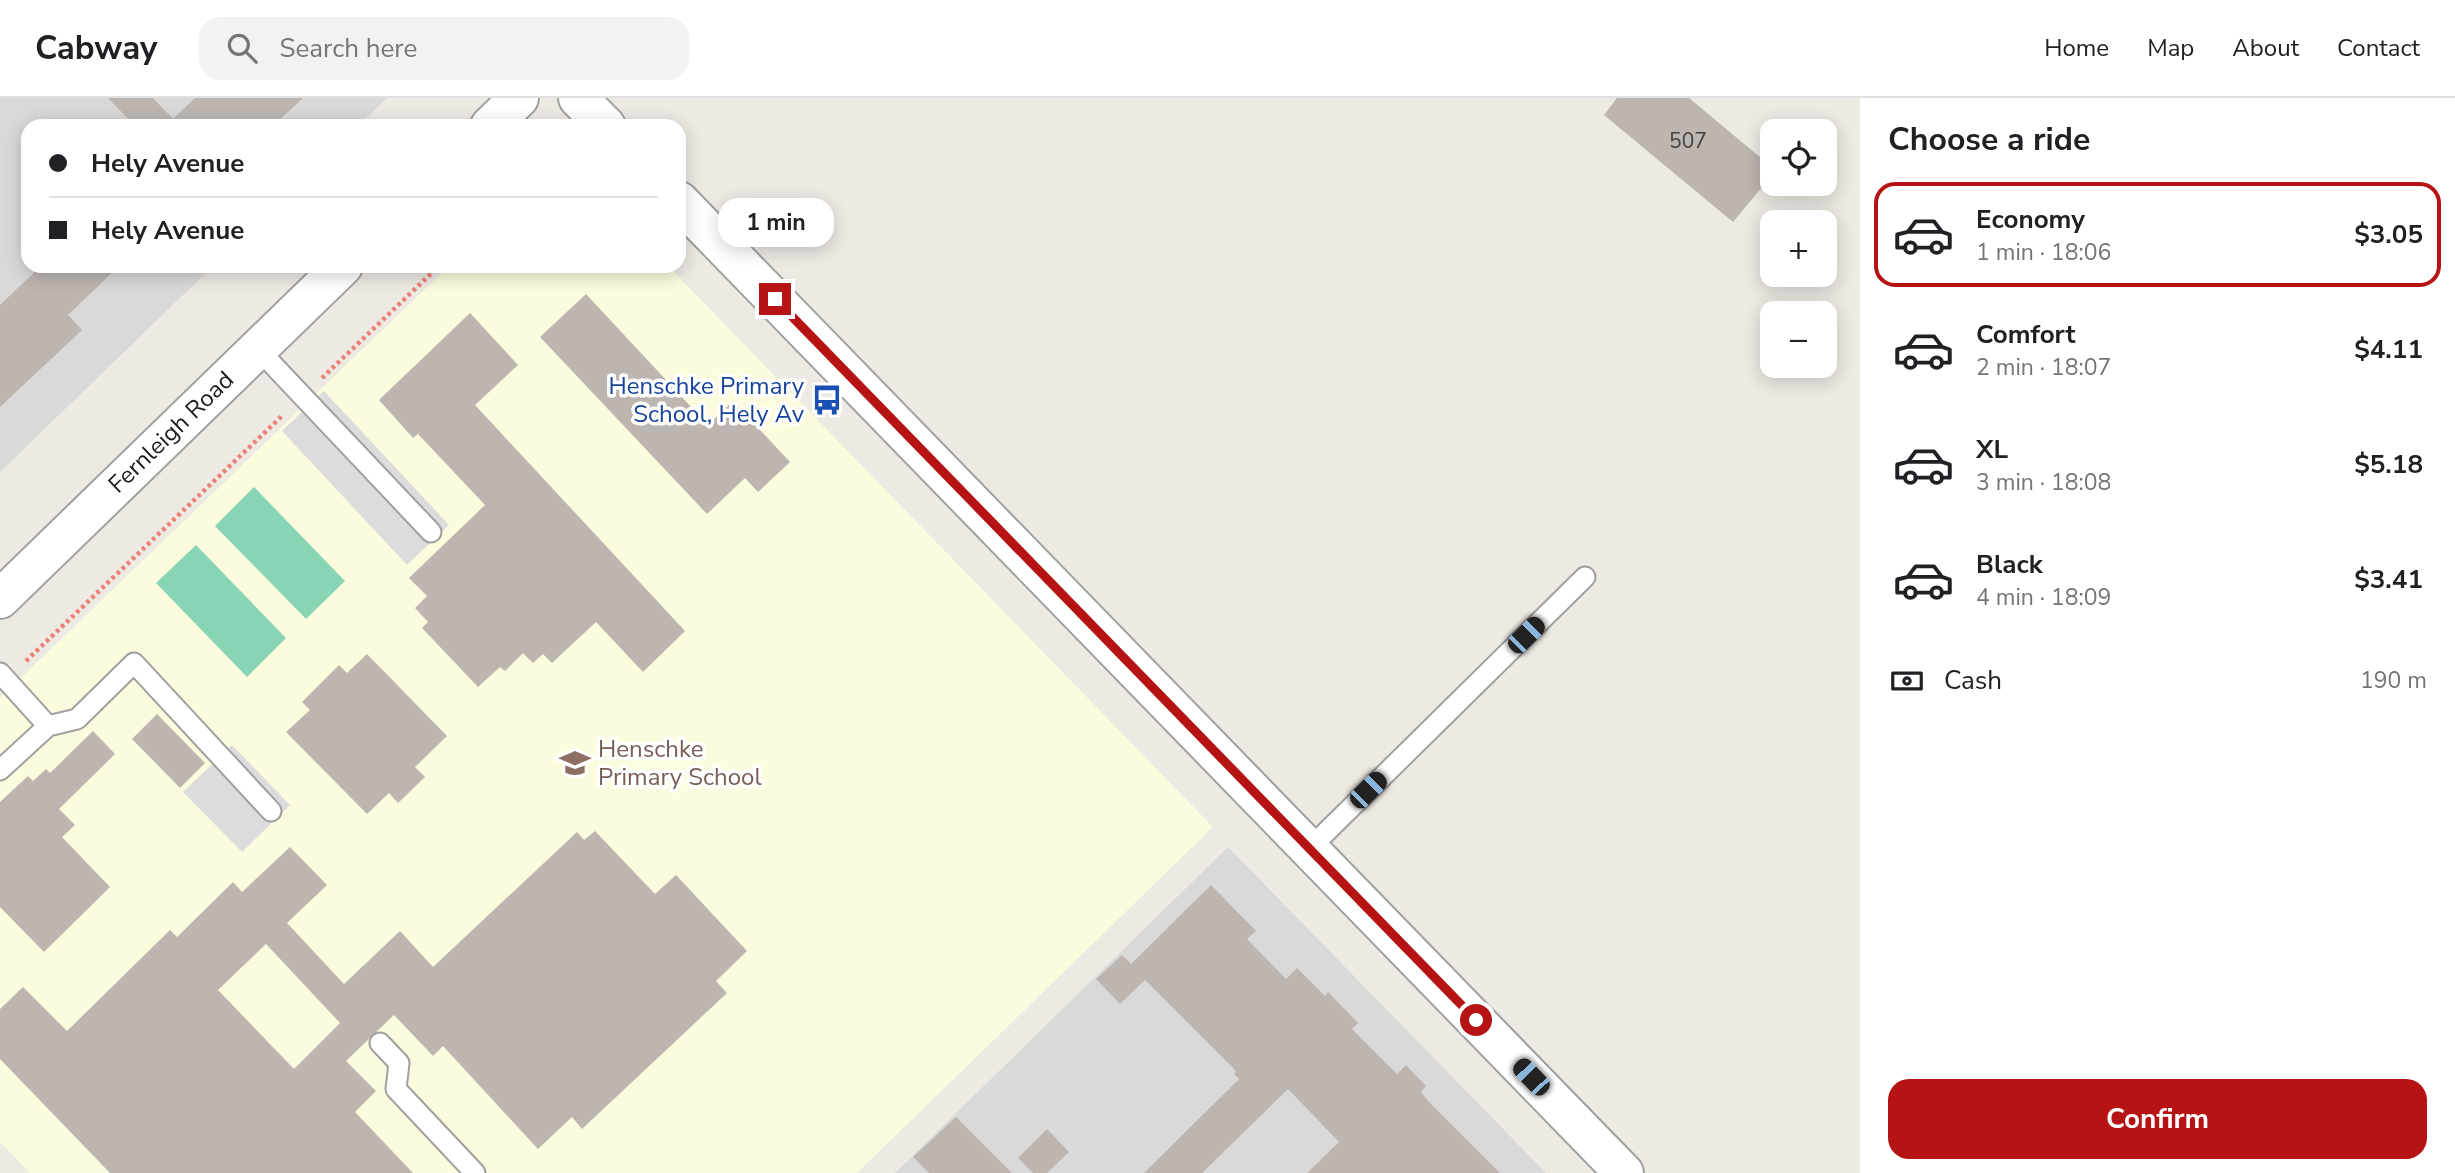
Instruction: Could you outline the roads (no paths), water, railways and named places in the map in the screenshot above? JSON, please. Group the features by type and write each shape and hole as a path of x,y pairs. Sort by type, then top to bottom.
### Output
{"street":[{"path":"497,119 519,98"},
{"path":"578,98 599,119"},
{"path":"686,208 1623,1173"},
{"name":"Fernleigh Road","path":"0,599 336,273"}],"lane":[{"path":"257,348 431,532"},
{"path":"1310,848 1586,577"},
{"path":"0,770 48,726 77,719 134,663 271,811"},
{"path":"3,676 48,726"},
{"path":"380,1043 399,1063 396,1090 475,1173"}],"place":[{"name":"Henschke Primary School, Hely Av","path":"827,400"},
{"name":"Henschke Primary School","path":"575,763"}]}
